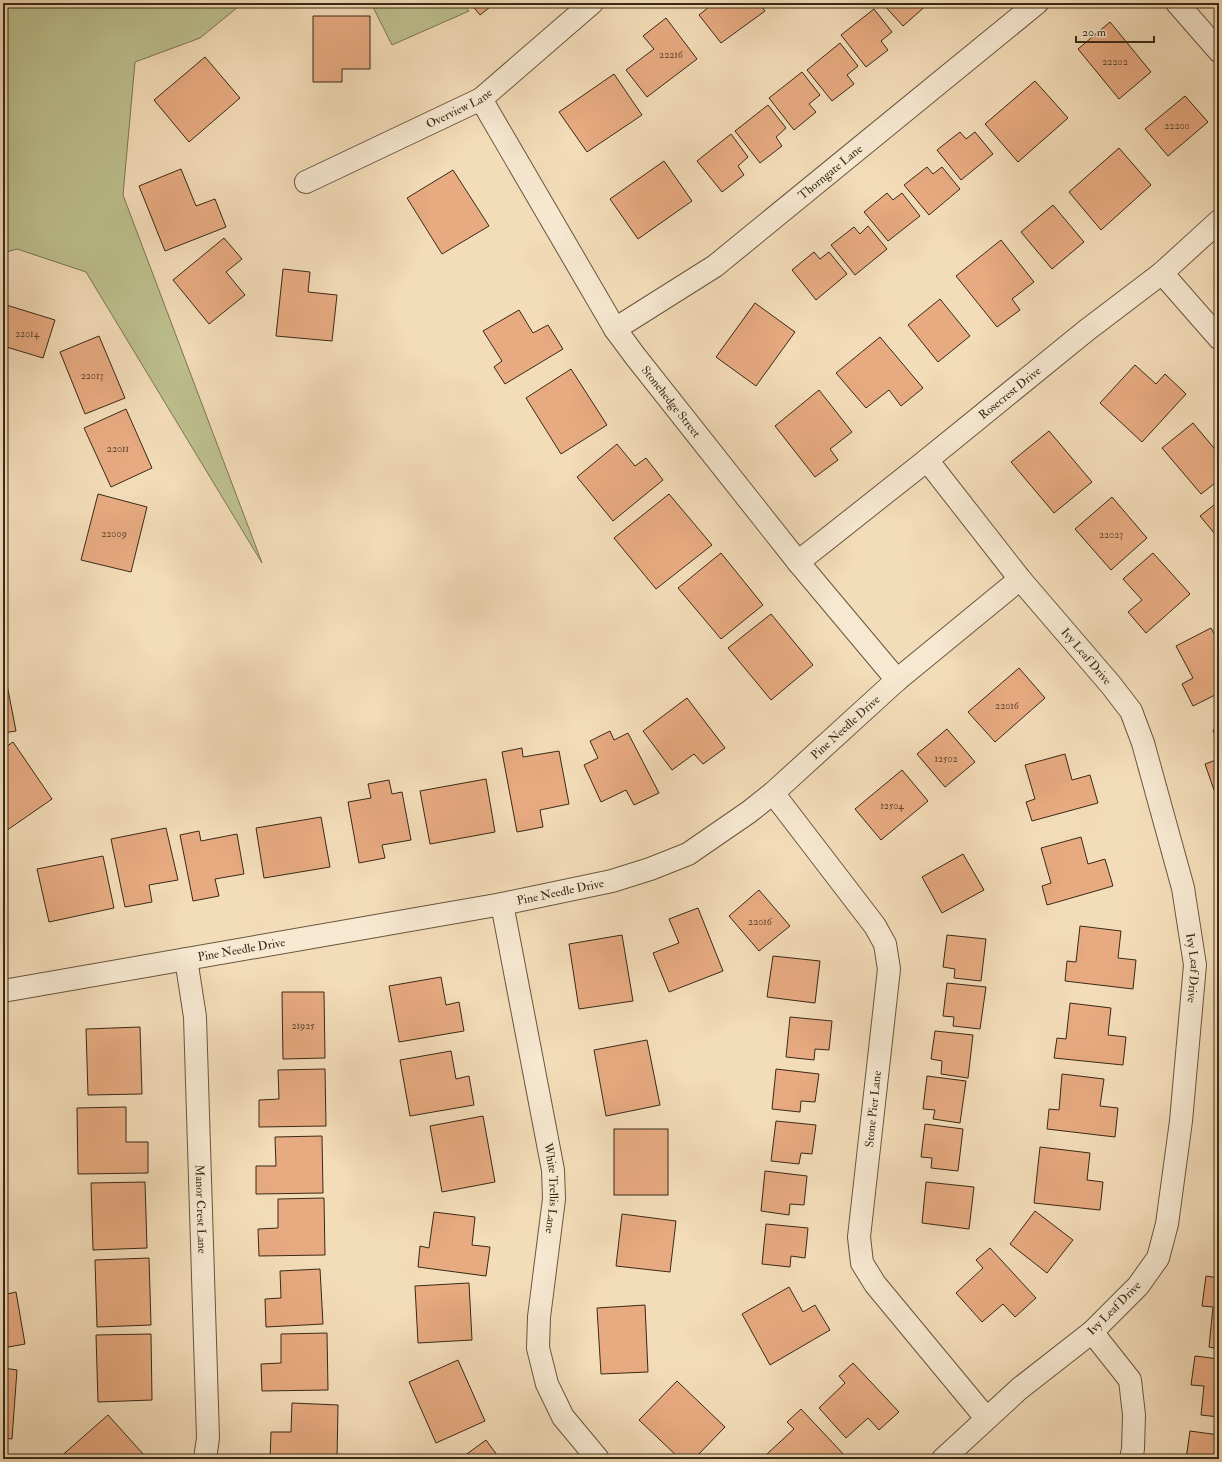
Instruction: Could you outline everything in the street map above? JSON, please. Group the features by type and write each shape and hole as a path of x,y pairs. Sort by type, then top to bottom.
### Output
{"street":[{"name":"Overview Lane","path":"306,182 481,99 592,3"},
{"name":"Thorngate Lane","path":"616,329 715,266 1037,3"},
{"path":"1177,3 1219,51"},
{"name":"Stonehedge Street","path":"481,99 616,329 635,356 798,562 897,680"},
{"name":"Rosecrest Drive","path":"798,562 927,460 1087,330 1162,273 1219,221"},
{"path":"1162,273 1219,338"},
{"name":"Ivy Leaf Drive","path":"927,460 1020,579 1111,685 1131,711 1143,743 1183,888 1195,965 1181,1121 1167,1224 1158,1258 1138,1286 1092,1332 1019,1389 943,1459"},
{"name":"Pine Needle Drive","path":"3,991 502,904 612,881 650,869 688,854 749,812 773,793 897,680 1020,579"},
{"name":"Stone Pier Lane","path":"773,793 875,926 885,944 889,970 859,1237 862,1263 876,1284 986,1418"},
{"name":"White Trellis Lane","path":"502,904 553,1170 554,1200 539,1317 538,1348 547,1384 563,1417 598,1459"},
{"name":"Manor Crest Lane","path":"186,959 195,1017 208,1438 205,1459"},
{"path":"1092,1332 1130,1380 1134,1415 1133,1449 1131,1459"}],"green space":[{"path":"3,3 255,3 238,7 200,38 135,62 123,195 262,563 86,272 17,249 3,253"},
{"path":"371,3 463,3 469,11 392,45"}],"building":[{"path":"470,3 495,3 480,15"},
{"path":"714,3 759,3 765,11 721,43 699,15"},
{"path":"882,3 929,3 903,26"},
{"path":"874,9 892,32 881,41 888,50 866,67 841,35"},
{"path":"313,16 370,16 370,69 342,69 342,82 313,82"},
{"path":"666,18 697,59 647,97 626,70 654,49 643,36"},
{"path":"1110,22 1151,72 1119,99 1078,49"},
{"path":"840,43 858,66 847,75 854,84 832,101 807,70"},
{"path":"205,57 240,98 189,142 154,100"},
{"path":"802,72 820,95 809,104 816,112 794,130 769,98"},
{"path":"614,74 642,115 587,152 559,112"},
{"path":"1035,81 1068,118 1018,162 985,124"},
{"path":"1185,96 1208,122 1168,156 1145,129"},
{"path":"768,105 786,128 776,137 782,146 760,163 735,131"},
{"path":"960,132 966,139 975,132 993,154 961,180 937,150"},
{"path":"731,134 748,157 738,166 744,175 722,192 697,161"},
{"path":"1119,148 1151,185 1101,230 1069,192"},
{"path":"664,161 692,201 638,239 610,199"},
{"path":"927,167 933,174 942,167 960,189 929,215 904,185"},
{"path":"181,169 196,206 215,199 226,227 165,251 139,186"},
{"path":"453,170 489,226 442,254 407,198"},
{"path":"887,193 893,200 902,193 920,216 888,241 864,212"},
{"path":"1053,205 1084,242 1052,269 1021,232"},
{"path":"868,226 887,249 855,275 831,245 854,227 860,234"},
{"path":"224,238 242,259 226,272 245,295 209,324 173,280"},
{"path":"1001,240 1034,282 1012,299 1020,310 997,327 956,276"},
{"path":"814,252 820,259 829,252 847,274 816,300 792,270"},
{"path":"283,269 310,272 308,292 337,295 332,341 276,336"},
{"path":"940,299 970,336 938,362 908,325"},
{"path":"755,303 795,332 756,386 716,357"},
{"path":"3,304 55,320 43,358 3,346"},
{"path":"519,310 533,333 548,325 563,349 505,384 494,367 502,361 483,331"},
{"path":"99,336 125,398 85,414 60,352"},
{"path":"880,337 923,388 901,406 889,390 866,408 836,373"},
{"path":"1135,365 1156,384 1165,374 1186,394 1142,442 1100,403"},
{"path":"571,369 607,425 561,454 526,398"},
{"path":"819,390 852,432 830,449 838,460 815,477 775,426"},
{"path":"126,409 152,468 111,487 84,428"},
{"path":"1193,423 1214,448 1219,443 1219,480 1201,494 1162,448"},
{"path":"1049,431 1092,482 1054,513 1011,462"},
{"path":"617,444 635,466 646,458 663,480 613,521 577,477"},
{"path":"98,494 147,507 131,572 81,560"},
{"path":"669,494 712,545 656,589 614,538"},
{"path":"1112,497 1147,538 1111,570 1075,529"},
{"path":"1219,501 1219,531 1215,534 1200,516"},
{"path":"721,553 763,605 721,639 678,588"},
{"path":"1153,553 1190,594 1146,633 1128,612 1142,600 1123,579"},
{"path":"771,614 813,665 771,700 728,648"},
{"path":"1211,628 1219,643 1219,693 1193,706 1182,684 1193,678 1176,646"},
{"path":"3,664 16,731 3,733"},
{"path":"1019,668 1045,698 995,742 968,712"},
{"path":"687,698 725,748 703,764 694,754 672,770 643,731"},
{"path":"1219,728 1219,746 1213,730"},
{"path":"947,729 975,762 945,787 917,754"},
{"path":"610,731 614,740 628,733 659,793 634,805 626,790 601,802 584,765 598,758 590,741"},
{"path":"13,742 52,799 3,833 3,749"},
{"path":"522,748 523,757 559,751 569,804 540,810 543,827 517,832 502,752"},
{"path":"1065,754 1072,780 1090,775 1098,803 1032,821 1026,802 1035,799 1025,765"},
{"path":"1219,759 1219,788 1214,790 1205,764"},
{"path":"902,770 928,801 881,840 855,809"},
{"path":"486,779 495,832 430,844 420,791"},
{"path":"389,780 392,794 402,792 411,840 382,845 385,858 359,863 348,802 371,798 368,784"},
{"path":"321,817 330,867 264,878 256,828"},
{"path":"166,828 178,880 149,885 152,902 125,907 111,839"},
{"path":"199,831 201,841 237,834 244,874 215,879 219,896 193,901 180,835"},
{"path":"1081,837 1088,864 1105,859 1113,886 1047,905 1042,886 1051,883 1041,848"},
{"path":"963,854 984,890 942,913 922,877"},
{"path":"103,856 114,908 49,922 37,869"},
{"path":"759,890 790,926 759,951 729,916"},
{"path":"698,908 723,971 669,992 653,953 679,943 669,919"},
{"path":"1080,926 1121,931 1118,958 1136,960 1133,989 1065,981 1067,961 1076,962"},
{"path":"622,935 633,1001 579,1009 569,944"},
{"path":"947,935 986,939 981,981 954,978 955,969 943,967"},
{"path":"773,956 820,961 815,1003 767,997"},
{"path":"441,977 446,1005 459,1002 464,1031 399,1042 389,986"},
{"path":"947,983 986,987 980,1029 953,1026 954,1017 943,1016"},
{"path":"282,992 324,992 325,1058 283,1059"},
{"path":"1070,1003 1111,1008 1108,1035 1126,1037 1123,1065 1054,1058 1057,1038 1066,1039"},
{"path":"790,1017 832,1021 829,1050 815,1049 814,1060 786,1057"},
{"path":"140,1027 142,1094 88,1095 86,1029"},
{"path":"935,1031 973,1035 968,1078 941,1074 942,1061 931,1059"},
{"path":"647,1040 660,1105 606,1116 594,1050"},
{"path":"451,1051 456,1079 469,1076 474,1105 410,1116 400,1060"},
{"path":"325,1069 326,1126 259,1127 259,1100 279,1099 278,1070"},
{"path":"776,1069 819,1074 815,1102 801,1101 800,1112 772,1109"},
{"path":"1062,1074 1104,1079 1100,1106 1118,1108 1115,1137 1047,1129 1049,1109 1059,1110"},
{"path":"927,1076 966,1081 960,1123 933,1119 935,1110 923,1109"},
{"path":"126,1107 126,1142 148,1142 148,1173 78,1174 77,1108"},
{"path":"483,1116 495,1182 442,1192 430,1126"},
{"path":"776,1121 816,1125 812,1154 801,1153 799,1164 771,1161"},
{"path":"925,1124 963,1129 958,1171 931,1168 932,1158 921,1157"},
{"path":"614,1129 668,1129 668,1195 614,1195"},
{"path":"322,1136 323,1193 256,1194 256,1166 276,1166 275,1137"},
{"path":"1040,1147 1090,1153 1087,1180 1103,1182 1100,1210 1034,1203"},
{"path":"765,1171 807,1176 804,1205 790,1204 789,1215 761,1211"},
{"path":"145,1182 147,1248 93,1250 91,1183"},
{"path":"926,1182 974,1187 969,1229 922,1223"},
{"path":"324,1198 325,1255 259,1256 258,1229 278,1228 278,1199"},
{"path":"1035,1211 1073,1240 1047,1273 1010,1244"},
{"path":"434,1212 475,1217 472,1245 490,1247 486,1276 418,1267 420,1246 429,1248"},
{"path":"622,1214 676,1221 670,1272 616,1266"},
{"path":"766,1224 808,1228 805,1258 791,1256 790,1267 762,1264"},
{"path":"990,1248 1036,1298 1015,1317 1003,1304 982,1322 956,1293 983,1268 976,1260"},
{"path":"149,1258 151,1325 97,1327 95,1260"},
{"path":"320,1269 323,1324 266,1327 265,1299 281,1298 280,1271"},
{"path":"1206,1276 1219,1278 1219,1349 1209,1347 1213,1307 1202,1306"},
{"path":"469,1283 472,1340 418,1343 415,1286"},
{"path":"789,1287 803,1312 815,1305 830,1330 770,1365 742,1314"},
{"path":"16,1292 25,1344 3,1348 3,1295"},
{"path":"645,1305 648,1372 601,1374 597,1308"},
{"path":"327,1333 328,1390 262,1391 261,1364 281,1363 281,1334"},
{"path":"151,1334 152,1400 98,1402 96,1335"},
{"path":"1195,1356 1219,1359 1219,1417 1201,1415 1204,1386 1191,1385"},
{"path":"458,1360 485,1421 436,1443 409,1382"},
{"path":"853,1363 899,1412 879,1430 868,1418 846,1438 819,1408 845,1383 839,1376"},
{"path":"3,1368 17,1370 12,1439 3,1438"},
{"path":"677,1381 725,1427 694,1459 680,1459 639,1420"},
{"path":"292,1403 338,1405 337,1459 270,1459 271,1432 291,1432"},
{"path":"801,1409 847,1458 846,1459 772,1459 767,1454 794,1429 787,1422"},
{"path":"108,1415 144,1455 139,1459 58,1459"},
{"path":"1190,1431 1219,1435 1219,1459 1186,1459"},
{"path":"486,1440 500,1459 460,1459"}]}
